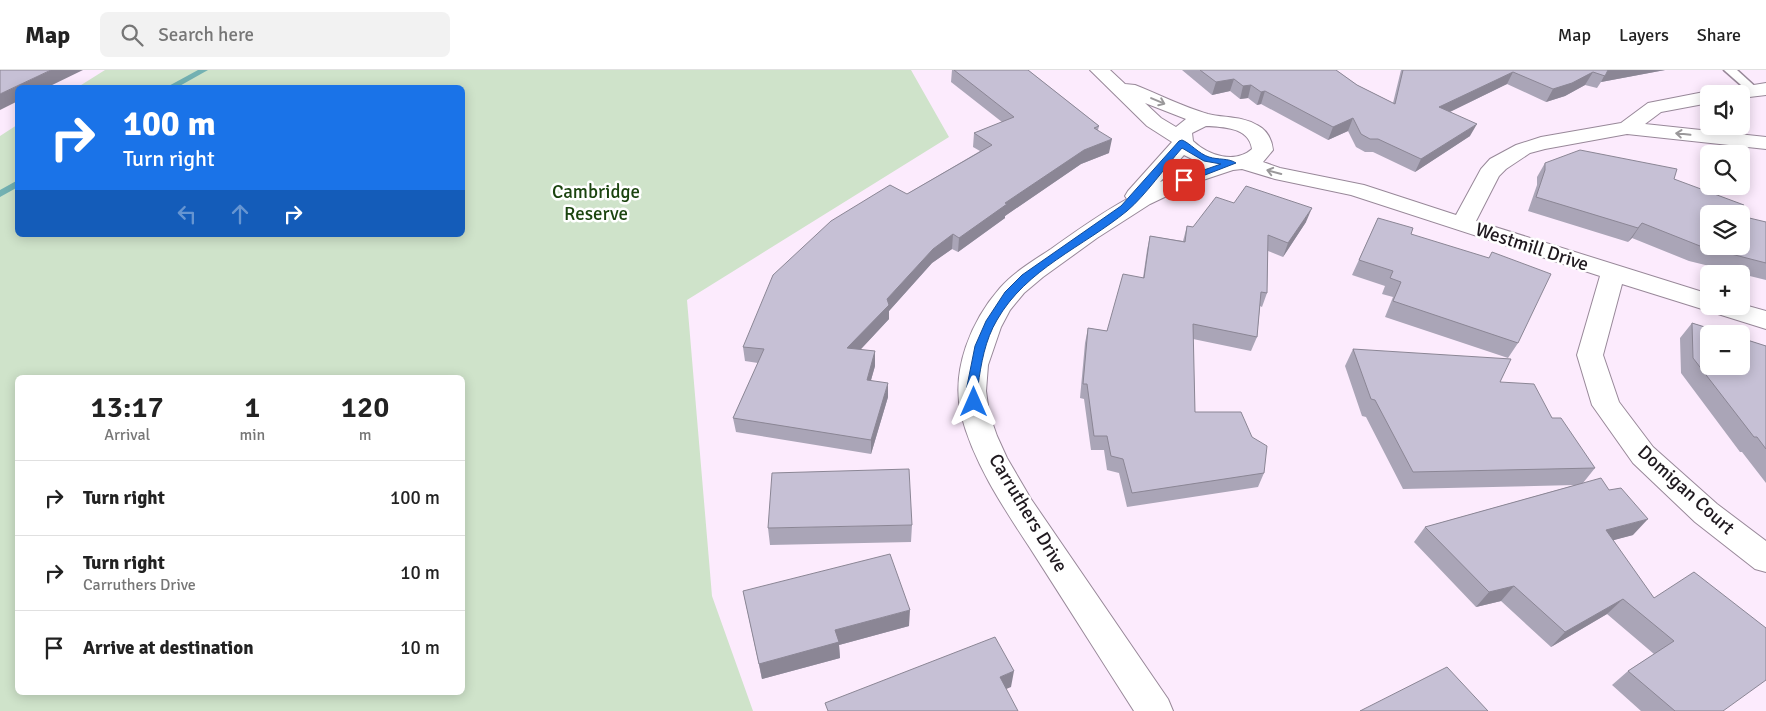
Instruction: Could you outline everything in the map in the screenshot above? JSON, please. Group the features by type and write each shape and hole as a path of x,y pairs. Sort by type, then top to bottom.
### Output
{"street":[{"path":"1106,76 1206,120"},
{"path":"1106,76 1154,122 1182,141"},
{"path":"1627,128 1655,107 1700,99"},
{"name":"Carruthers Drive","path":"1124,208 1182,141 1182,132 1187,126 1206,120"},
{"name":"Westmill Drive","path":"1206,120 1218,120 1243,126 1260,137 1263,144 1294,164 1356,190 1700,300"},
{"path":"1462,225 1489,174 1508,156 1541,143 1627,128 1766,143"},
{"name":"Westmill Drive","path":"1182,141 1188,149 1202,157 1238,163 1356,190"},
{"name":"Carruthers Drive","path":"1155,711 1014,496 988,448 975,412 972,391 981,346 991,321 1008,295 1026,277 1124,208 1173,184 1259,155 1263,150 1263,144"},
{"name":"Domigan Court","path":"1613,272 1590,355 1606,404 1642,456 1706,513 1766,559"},
{"path":"1750,315 1766,320"}],"lane":[{"path":"1730,70 1760,90"}],"green space":[{"name":"Cambridge Reserve","path":"105,70 911,70 949,137 687,300 712,596 753,711 0,711 0,136 15,126 15,237 465,237 465,85 81,85"}],"building":[{"path":"0,70 51,70 19,85 15,85 15,87 0,94"},
{"path":"954,70 1028,70 1099,126 1094,128 1112,139 1084,150 1005,203 1007,204 959,238 953,234 933,249 887,299 889,305 847,348 875,351 867,380 888,383 871,440 733,418 764,349 743,347 773,275 831,221 890,185 907,194 992,145 974,133 1014,117"},
{"path":"1200,70 1336,70 1357,85 1395,104 1403,70 1608,70 1605,76 1593,72 1572,83 1553,89 1513,72 1439,107 1477,124 1421,159 1378,139 1370,139 1361,134 1353,118 1333,127 1265,91 1261,92 1251,85 1243,86 1234,79 1216,82"},
{"path":"1580,150 1677,169 1674,179 1700,189 1700,195 1717,195 1744,205 1700,205 1700,246 1642,223 1638,228 1536,197 1545,170 1545,163"},
{"path":"1246,186 1312,208 1288,243 1268,235 1267,293 1261,292 1257,337 1193,324 1195,412 1241,412 1252,437 1267,446 1264,473 1132,493 1123,459 1111,456 1107,436 1094,436 1087,384 1083,384 1088,328 1107,331 1123,274 1144,278 1150,236 1185,242 1187,226 1193,227 1216,197 1234,203"},
{"path":"1378,218 1413,228 1411,234 1489,258 1492,252 1551,274 1518,343 1393,301 1401,282 1390,278 1393,271 1359,260"},
{"path":"1750,218 1766,222 1766,263 1735,255 1750,255"},
{"path":"1692,323 1700,326 1700,367 1693,358"},
{"path":"1750,341 1766,346 1766,449 1757,437 1754,437 1706,375 1750,375"},
{"path":"1353,349 1511,359 1500,382 1534,384 1552,418 1561,418 1595,468 1413,472 1375,400 1371,399"},
{"path":"909,469 912,525 768,528 772,473"},
{"path":"1601,478 1609,490 1621,488 1648,519 1606,530 1654,598 1694,572 1766,628 1766,680 1723,711 1675,711 1628,671 1674,641 1623,599 1565,632 1514,586 1489,592 1425,527"},
{"path":"890,554 910,610 835,630 839,642 759,664 743,591"},
{"path":"995,637 1014,671 1000,677 1018,711 828,711 825,703"},
{"path":"1447,667 1488,711 1360,711"}],"waterway":[{"path":"175,85 204,70"},
{"path":"0,194 15,185"}],"route":[{"path":"974,402 972,391 975,367 991,321 1008,295 1026,277 1124,208 1182,143 1196,155 1219,162 1232,163 1184,180"}]}
